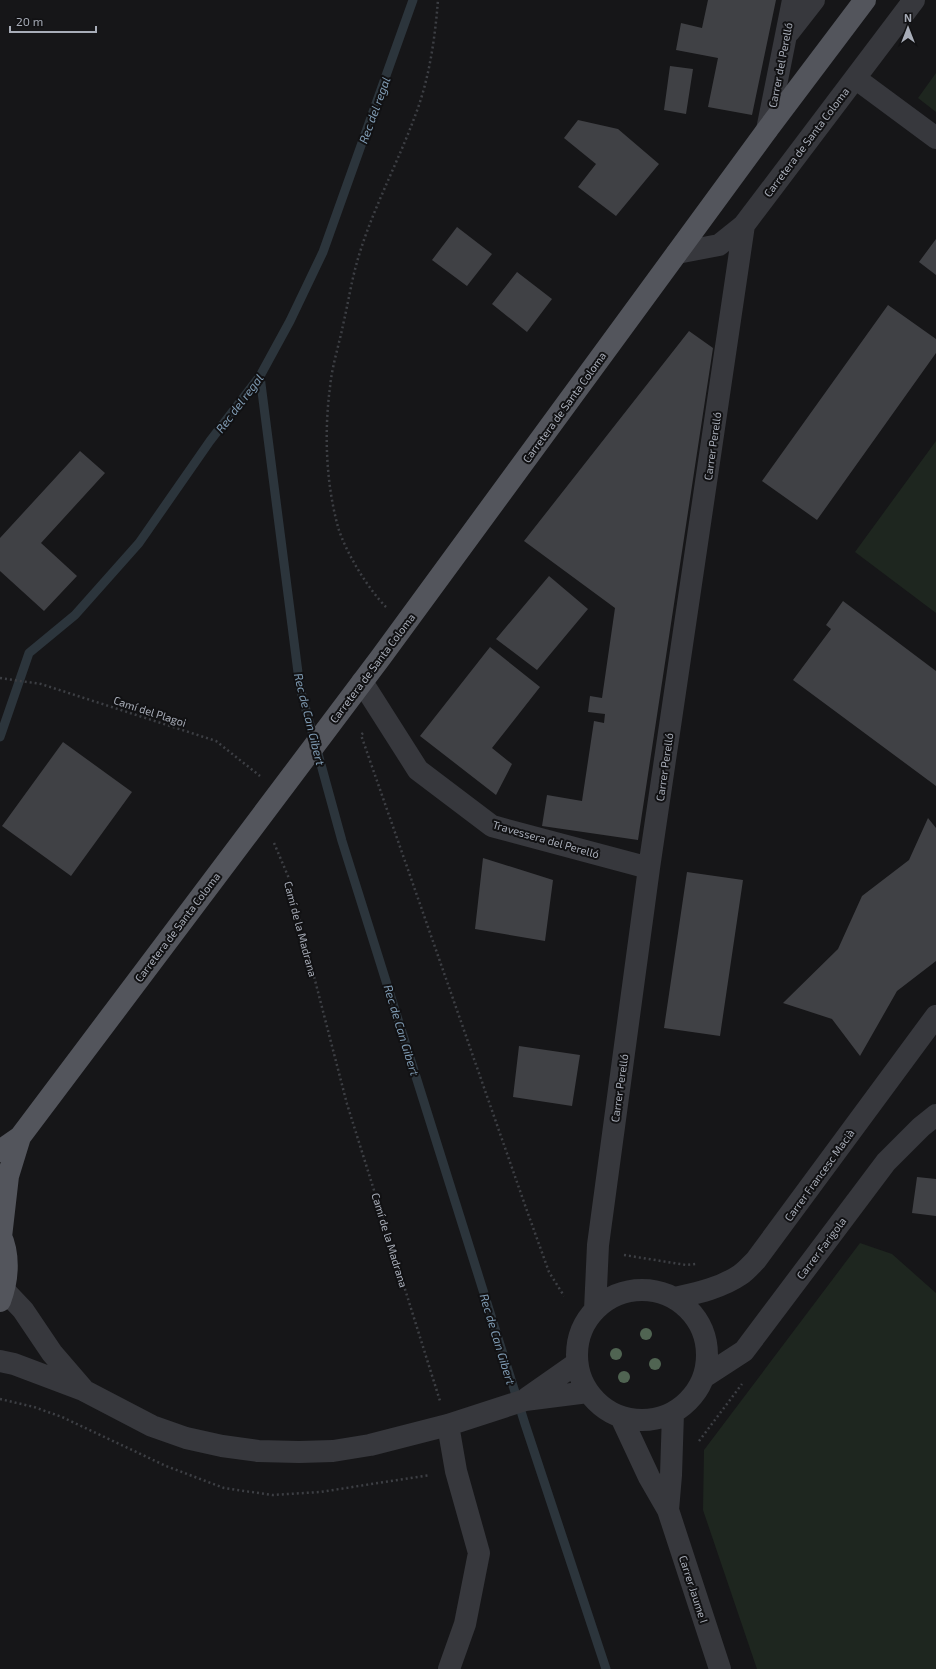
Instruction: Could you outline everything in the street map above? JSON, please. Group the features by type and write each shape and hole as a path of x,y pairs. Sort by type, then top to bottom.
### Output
{"main road":[{"name":"Carretera de Santa Coloma","path":"0,1151 20,1137 362,682 767,130 865,0"},
{"name":"Carretera de Santa Coloma","path":"2,1295 7,1272 6,1254 1,1236 8,1176 20,1137"}],"street":[{"name":"Carrer del Perelló","path":"767,130 793,0"},
{"path":"786,36 814,0"},
{"name":"Carretera de Santa Coloma","path":"677,253 719,245 744,225 914,0"},
{"path":"855,78 936,138"},
{"name":"Carrer Perelló","path":"595,1310 598,1246 650,868 744,225"},
{"name":"Travessera del Perelló","path":"362,682 418,770 492,826 650,868"},
{"name":"Carrer Francesc Macià","path":"675,1298 726,1283 741,1274 756,1260 936,1016"},
{"name":"Carrer Farigola","path":"704,1377 744,1351 886,1162 921,1127 936,1115"},
{"path":"639,1289 663,1293 675,1298 695,1315 702,1326 706,1338 708,1364 699,1388 692,1398 673,1413 648,1420 634,1420 621,1417 606,1410 593,1399 581,1378 577,1364 578,1340 582,1329 595,1310 615,1295 639,1289"},
{"path":"2,1295 23,1310 52,1353 83,1390"},
{"path":"0,1362 14,1364 83,1390 152,1426 186,1438 222,1446 258,1451 333,1451 370,1445 448,1425 525,1400 588,1392"},
{"path":"525,1400 577,1364"},
{"name":"Carrer Jaume I","path":"668,1510 673,1413"},
{"name":"Carrer Jaume I","path":"621,1417 649,1477 668,1510 720,1669"},
{"path":"448,1425 456,1470 479,1553 465,1624 450,1669"}],"path":[{"path":"404,626 380,601 356,568 338,529 330,489 327,420 330,386 357,262 378,204 416,115 426,79 435,30 438,0"},
{"name":"Camí del Plagoi","path":"0,678 41,684 216,741 284,785"},
{"path":"381,713 361,736 549,1272 564,1296"},
{"name":"Camí de la Madrana","path":"262,814 288,876 347,1104 448,1425"},
{"path":"598,1246 614,1247 624,1256 686,1264 700,1264"},
{"path":"698,1442 747,1379"}],"shaded area":[{"path":"936,73 936,112 918,98"},
{"path":"936,441 936,613 855,552"},
{"path":"860,1243 892,1254 936,1293 936,1669 757,1669 703,1510 704,1450"}],"building":[{"path":"708,0 776,0 752,115 708,107 718,58 676,50 681,23 702,28"},
{"path":"670,66 693,69 686,114 664,110"},
{"path":"578,120 618,129 659,164 616,216 578,187 596,164 564,138"},
{"path":"457,227 492,254 467,286 432,260"},
{"path":"936,239 936,275 919,262"},
{"path":"517,272 552,299 527,332 492,304"},
{"path":"888,305 936,339 936,353 817,520 762,481"},
{"path":"689,331 713,348 638,840 542,826 547,795 582,801 594,721 604,723 605,714 588,712 590,696 602,698 615,608 524,541"},
{"path":"80,451 105,473 41,543 77,576 44,611 0,571 0,538"},
{"path":"549,576 588,609 537,670 496,639"},
{"path":"843,601 936,671 936,786 793,680 831,629 826,625"},
{"path":"490,647 540,687 492,748 512,764 496,795 420,736"},
{"path":"63,742 132,792 71,876 2,826"},
{"path":"928,818 936,828 936,961 897,991 860,1056 832,1019 783,1003 838,949 862,896 909,860"},
{"path":"483,858 553,880 545,941 475,929"},
{"path":"687,872 743,880 720,1036 664,1028"},
{"path":"519,1046 580,1055 572,1106 513,1097"},
{"path":"917,1177 936,1179 936,1216 912,1213"}],"waterway":[{"name":"Rec del regal","path":"0,737 29,653 75,615 139,543 210,441 260,376 290,321 323,252 413,0"},
{"name":"Rec de Can Gibert","path":"260,376 300,688 342,841 525,1424 606,1669"}]}
